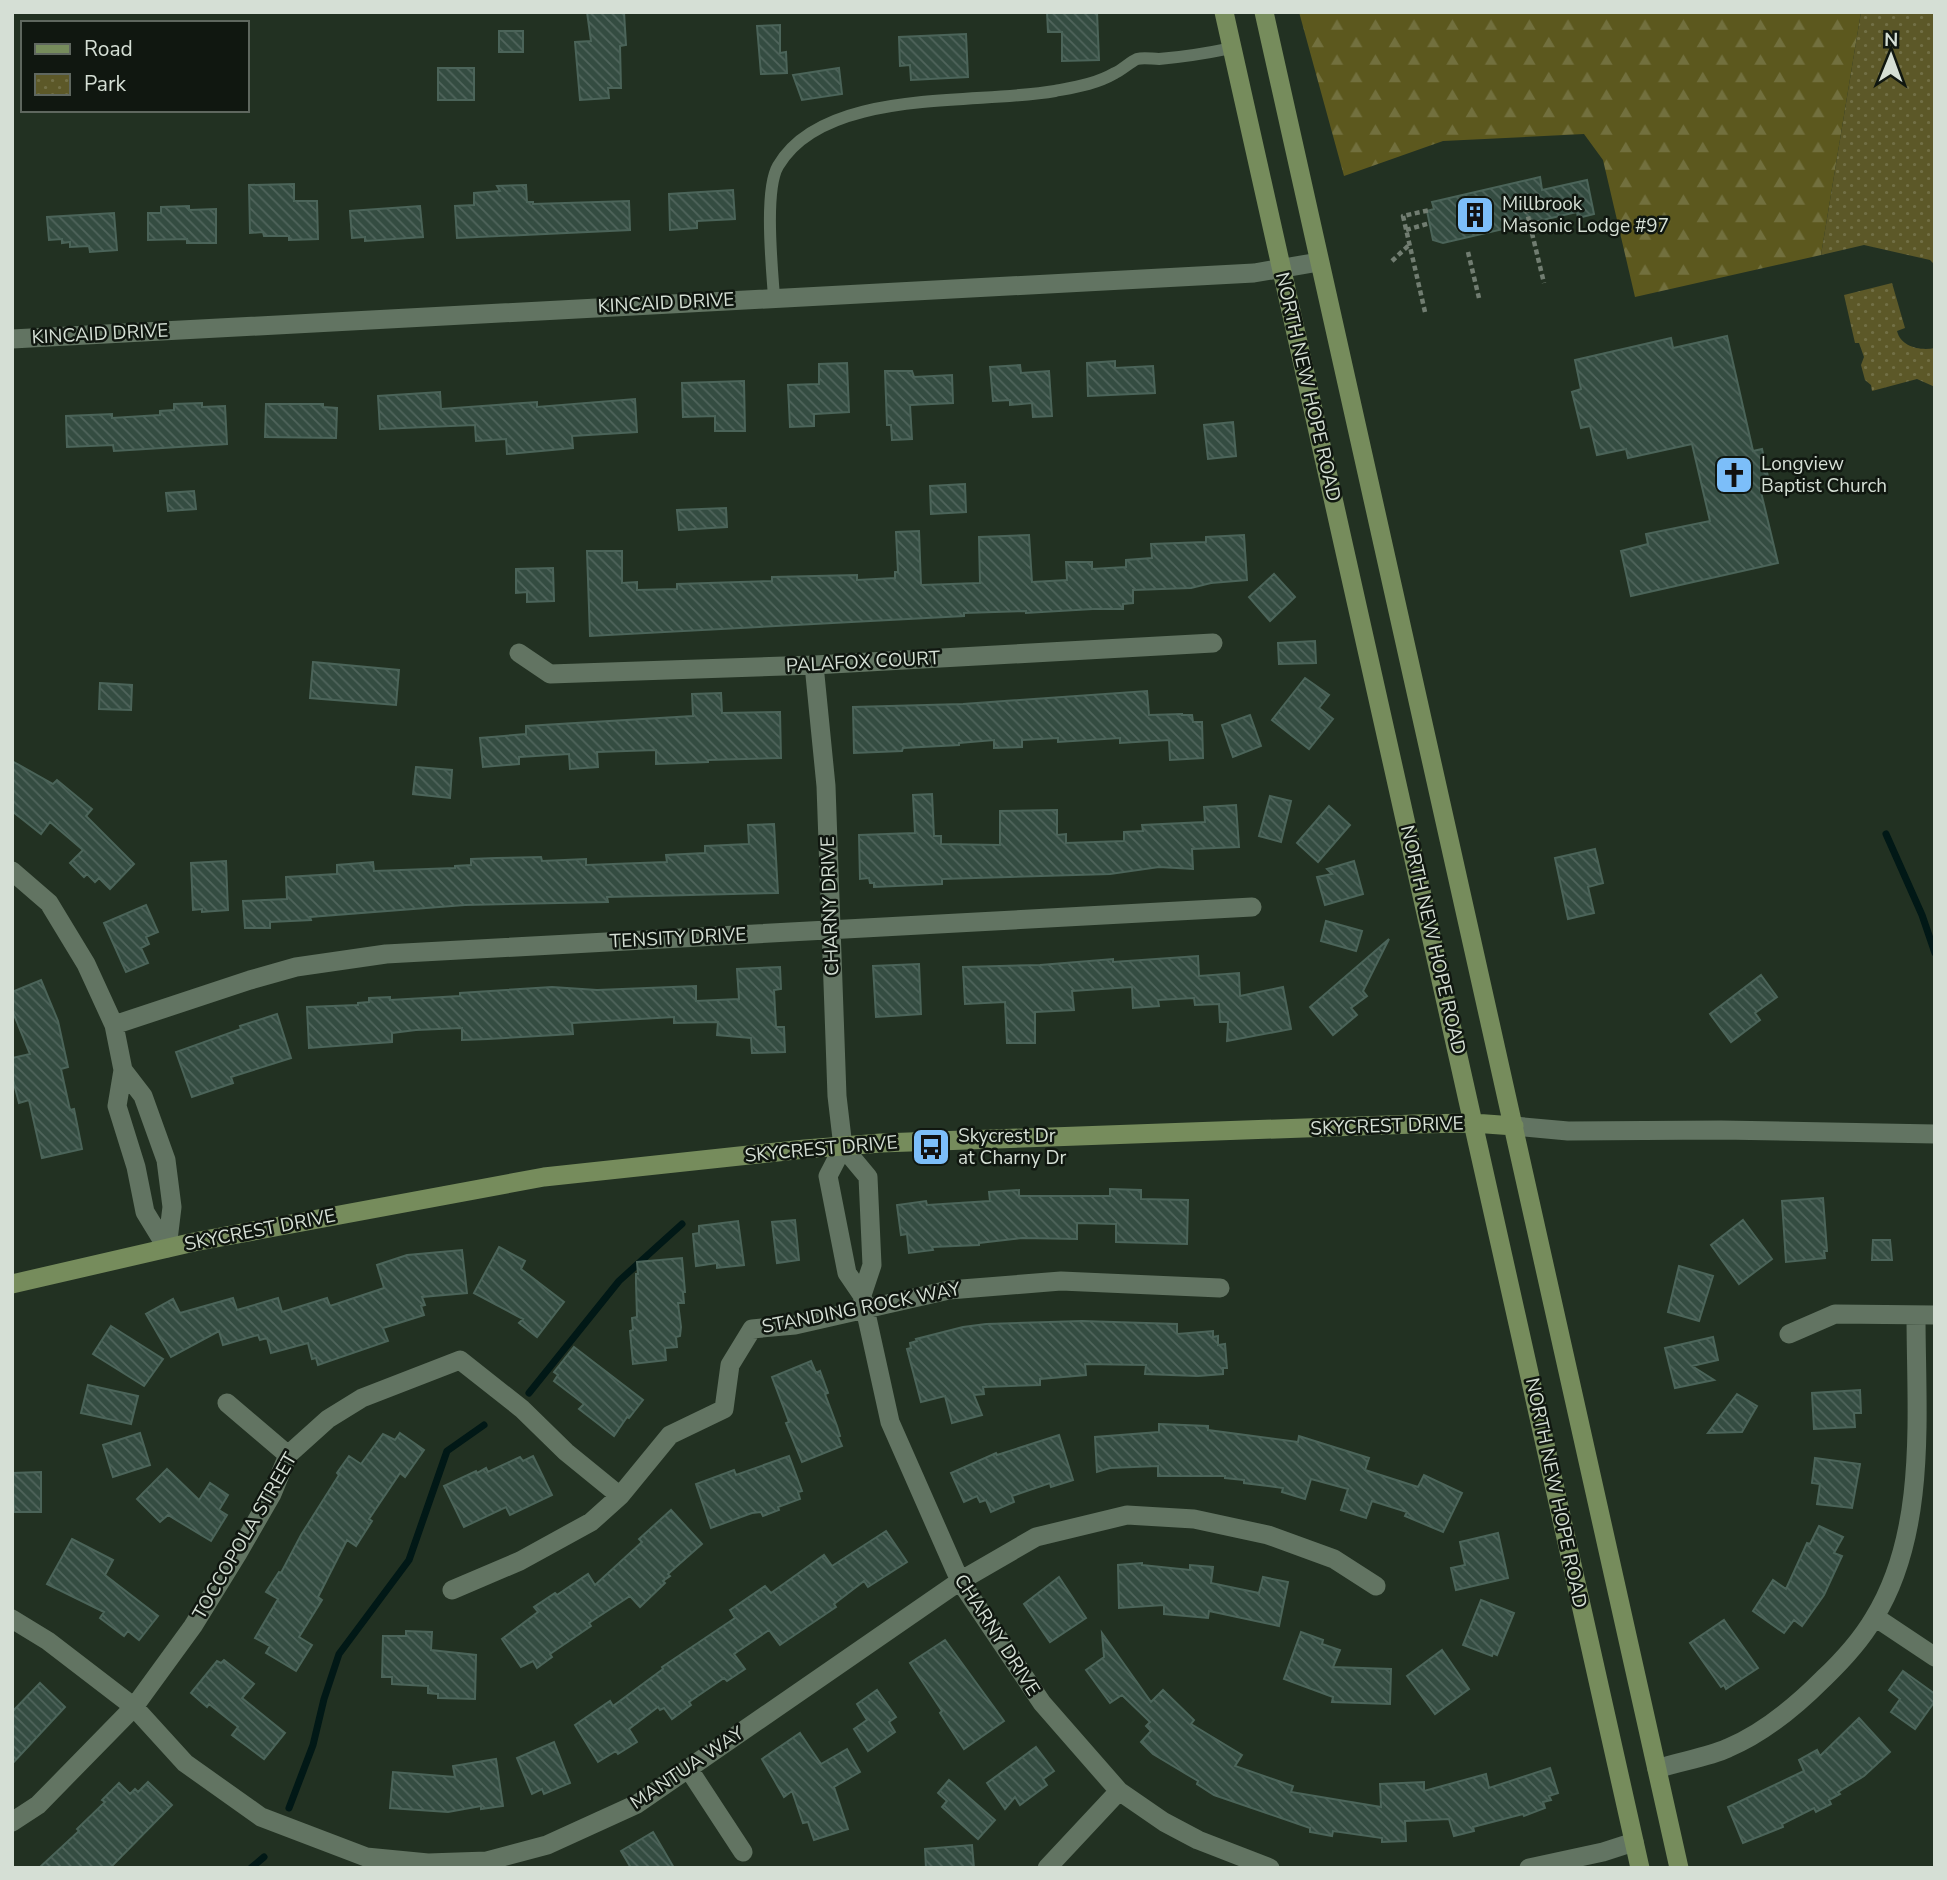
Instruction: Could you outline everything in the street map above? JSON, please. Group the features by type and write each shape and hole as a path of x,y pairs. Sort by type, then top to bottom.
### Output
{"main road":[{"name":"NORTH NEW HOPE ROAD","path":"1224,12 1640,1868"},
{"name":"NORTH NEW HOPE ROAD","path":"1264,12 1679,1868"},
{"name":"SKYCREST DRIVE","path":"12,1284 167,1248 544,1177 805,1149 921,1142 1473,1123 1514,1126"}],"street":[{"name":"KINCAID DRIVE","path":"12,339 1254,273 1319,262"},
{"name":"PALAFOX COURT","path":"519,653 550,674 814,665 1213,643"},
{"name":"CHARNY DRIVE","path":"814,665 826,786 837,1096 843,1147 868,1177 872,1265 863,1302"},
{"path":"12,870 49,903 86,964 114,1025 122,1070 117,1106 136,1167 145,1212 167,1248"},
{"name":"TENSITY DRIVE","path":"114,1025 250,980 296,967 346,959 420,952 1252,907"},
{"path":"122,1070 143,1096 166,1160 172,1207 167,1248"},
{"name":"SKYCREST DRIVE","path":"1514,1126 1568,1131 1721,1130 1935,1134"},
{"name":"CHARNY DRIVE","path":"843,1147 828,1176 847,1273 863,1302 890,1422 960,1581 1042,1703 1119,1790 1175,1828 1198,1840 1270,1868"},
{"name":"STANDING ROCK WAY","path":"452,1590 520,1561 591,1522 620,1496 670,1435 724,1409 730,1365 752,1329 795,1325 863,1302 949,1290 1061,1281 1220,1288"},
{"path":"1657,1769 1728,1748 1764,1728 1804,1699 1842,1661 1875,1617 1893,1577 1911,1510 1917,1460 1925,1315 1835,1314 1789,1334"},
{"name":"TOCCOPOLA STREET","path":"12,1822 38,1805 134,1707 193,1626 238,1553 272,1494 288,1455 328,1419 362,1398 460,1360 497,1392 522,1409 566,1452 620,1496"},
{"path":"227,1403 288,1455"},
{"name":"MANTUA WAY","path":"12,1619 48,1641 134,1707 185,1763 261,1817 366,1857 428,1863 487,1861 547,1845 637,1804 960,1581 1036,1537 1127,1515 1194,1519 1268,1535 1334,1559 1376,1586"},
{"path":"1875,1617 1935,1657"},
{"path":"688,1768 743,1852"},
{"path":"1047,1868 1119,1790"},
{"path":"1529,1868 1603,1852 1634,1842"}],"lane":[{"path":"774,297 769,236 776,169 792,146 818,127 859,114 910,104 954,98 1050,92 1093,84 1138,59 1232,48"}],"path":[{"path":"1524,200 1544,283"},
{"path":"1425,312 1402,216 1430,210"},
{"path":"1406,230 1430,223"},
{"path":"1392,261 1409,244"},
{"path":"1468,252 1479,298"}],"green space":[{"path":"1299,12 1861,12 1821,255 1635,297 1603,160 1584,134 1443,141 1344,176"},
{"path":"1861,12 1935,12 1935,265 1930,260 1864,245 1821,255"},
{"path":"1892,283 1905,328 1897,331 1899,336 1912,347 1935,348 1935,387 1917,379 1872,391 1871,385 1865,380 1861,365 1864,357 1859,343 1855,343 1844,295"}],"building":[{"path":"587,12 624,12 626,45 620,46 621,88 608,88 609,98 580,100 575,42 591,41"},
{"path":"1047,12 1097,12 1099,60 1062,61 1062,32 1048,32"},
{"path":"780,25 780,53 786,52 787,73 761,74 757,26"},
{"path":"499,31 523,31 523,52 499,52"},
{"path":"966,34 968,77 911,80 910,65 900,66 899,37"},
{"path":"438,68 474,68 474,100 438,100"},
{"path":"839,68 842,94 802,100 793,75"},
{"name":"Millbrook Masonic Lodge #97","path":"1540,177 1542,190 1587,180 1594,214 1578,218 1577,212 1443,243 1433,240 1427,211 1434,209 1432,202"},
{"path":"294,184 294,201 317,201 318,239 289,240 289,236 250,233 249,185"},
{"path":"526,185 527,202 533,204 629,201 630,230 457,238 455,206 474,205 474,193 500,191 497,186"},
{"path":"733,190 735,219 697,221 697,228 670,230 669,194"},
{"path":"189,206 189,210 216,209 216,243 187,243 187,239 148,240 148,213 161,213 161,207"},
{"path":"420,206 423,237 365,241 365,237 352,238 350,211"},
{"path":"114,213 117,250 90,252 89,246 70,247 70,242 62,243 62,239 49,240 47,217"},
{"name":"Longview Baptist Church","path":"1727,336 1753,451 1762,449 1770,486 1760,488 1778,563 1631,596 1621,551 1648,544 1646,534 1710,521 1692,444 1628,458 1626,449 1597,455 1590,426 1581,428 1572,392 1581,389 1575,360 1671,338 1673,348"},
{"path":"1115,361 1115,368 1153,366 1155,393 1088,396 1087,363"},
{"path":"847,363 849,412 814,414 814,426 790,427 788,385 819,384 819,364"},
{"path":"1020,365 1021,373 1049,371 1052,416 1033,417 1032,403 1010,405 1010,400 993,401 990,367"},
{"path":"885,371 912,371 914,377 952,375 953,403 910,405 912,439 892,440 891,425 887,425"},
{"path":"744,381 745,431 715,431 715,416 683,417 682,383"},
{"path":"440,392 441,409 537,402 537,407 635,399 637,432 572,436 573,448 507,454 506,439 476,441 475,425 380,429 378,396"},
{"path":"202,403 202,407 225,406 227,444 114,451 113,445 67,447 66,416 112,414 112,418 160,415 160,411 174,410 174,404"},
{"path":"266,404 323,404 323,407 337,408 336,438 265,437"},
{"path":"1233,422 1236,456 1208,459 1204,425"},
{"path":"965,484 966,512 931,514 930,486"},
{"path":"194,491 196,509 168,511 166,493"},
{"path":"726,508 727,527 679,530 677,510"},
{"path":"919,531 921,585 980,583 979,537 1029,535 1032,582 1067,580 1066,562 1092,562 1092,569 1126,567 1126,560 1152,558 1151,544 1206,542 1206,537 1244,535 1247,580 1211,583 1191,588 1133,590 1133,603 1123,604 1123,609 964,613 964,616 590,636 587,551 622,551 622,583 637,582 637,590 677,589 677,584 772,581 772,577 857,575 857,580 895,578 895,572 898,572 896,532"},
{"path":"553,568 554,601 527,602 527,592 516,593 516,569"},
{"path":"1274,574 1295,597 1270,621 1249,597"},
{"path":"1315,641 1316,663 1279,664 1278,643"},
{"path":"313,662 399,670 396,705 310,698"},
{"path":"1305,678 1329,695 1319,708 1333,719 1309,749 1272,720"},
{"path":"100,683 132,685 131,710 99,709"},
{"path":"1147,691 1149,715 1192,715 1193,722 1202,722 1203,758 1170,760 1169,740 1120,743 1120,738 1058,742 1058,738 1022,740 1022,747 994,748 994,740 903,748 902,751 854,753 853,707 963,704"},
{"path":"721,693 722,713 780,712 781,758 656,764 656,750 597,752 598,767 570,769 569,754 519,757 519,764 483,767 480,738 526,734 526,726 693,716 692,694"},
{"path":"1250,715 1261,746 1233,757 1222,725"},
{"path":"12,761 53,784 57,780 92,809 86,816 134,864 110,889 99,878 95,882 87,874 84,877 70,863 83,850 50,822 41,834 12,811"},
{"path":"416,767 452,770 450,798 413,794"},
{"path":"932,794 934,836 941,836 941,844 1000,845 1000,811 1057,810 1057,835 1066,834 1066,843 1124,841 1124,832 1143,831 1142,825 1205,822 1204,807 1236,805 1239,847 1192,849 1193,869 1159,867 1110,874 942,879 942,884 874,887 869,878 860,879 859,835 915,833 913,795"},
{"path":"1270,796 1291,801 1281,842 1259,836"},
{"path":"1329,806 1350,825 1318,862 1297,843"},
{"path":"774,824 778,893 607,897 608,902 465,905 310,917 311,920 270,922 270,928 245,928 243,901 287,899 286,877 337,874 337,865 373,862 374,871 455,868 471,865 471,859 496,858 541,857 542,861 586,859 586,865 667,862 666,855 705,853 705,846 749,844 748,825"},
{"path":"1595,849 1603,883 1588,887 1594,913 1568,919 1555,858"},
{"path":"226,861 228,910 193,910 191,863"},
{"path":"1354,861 1363,894 1325,905 1317,877 1332,874 1327,869"},
{"path":"146,905 158,932 146,937 149,944 141,948 148,963 126,972 104,923"},
{"path":"1326,921 1362,931 1356,951 1321,941"},
{"path":"1389,939 1363,991 1367,996 1351,1008 1357,1015 1333,1035 1310,1007"},
{"path":"1198,956 1199,976 1239,973 1240,996 1283,987 1291,1029 1227,1041 1228,1022 1220,1022 1219,1004 1195,1005 1194,998 1158,1000 1159,1006 1133,1008 1132,987 1072,991 1074,1010 1035,1012 1035,1043 1007,1043 1005,1002 965,1004 963,967"},
{"path":"919,964 921,1014 876,1017 873,966"},
{"path":"780,967 781,989 774,990 776,1027 784,1027 785,1052 752,1053 751,1038 717,1035 718,1022 674,1023 674,1017 572,1023 573,1034 488,1039 462,1040 462,1028 416,1030 392,1033 392,1042 309,1048 307,1007 358,1005 369,1002 369,998 390,997 390,1000 460,996 460,993 552,987 597,990 696,986 696,1001 739,999 737,969"},
{"path":"1761,975 1777,997 1755,1013 1760,1020 1731,1042 1710,1014"},
{"path":"41,980 58,1021 68,1067 61,1069 70,1110 74,1109 82,1149 42,1158 29,1100 19,1103 12,1076 12,1058 30,1054 12,1010 12,992"},
{"path":"277,1014 291,1058 231,1077 233,1083 192,1097 176,1052"},
{"path":"1110,1189 1141,1190 1141,1199 1188,1200 1187,1244 1116,1242 1116,1224 1077,1223 1077,1239 1022,1238 979,1245 932,1247 933,1250 909,1253 907,1234 901,1235 897,1205 926,1201 927,1205 990,1201 989,1192 1019,1190 1019,1196 1110,1196"},
{"path":"1823,1198 1827,1251 1824,1251 1825,1258 1786,1262 1782,1201"},
{"path":"795,1220 799,1260 777,1263 772,1222"},
{"path":"1743,1220 1772,1259 1739,1284 1711,1245"},
{"path":"738,1221 744,1265 717,1268 717,1263 696,1266 693,1234 699,1233 699,1226"},
{"path":"1873,1240 1890,1240 1892,1260 1872,1260"},
{"path":"499,1247 525,1261 521,1269 564,1302 537,1337 519,1323 523,1319 474,1293"},
{"path":"462,1250 467,1293 422,1297 424,1315 383,1328 388,1341 318,1365 316,1358 312,1359 308,1343 271,1353 267,1338 260,1340 258,1335 223,1345 219,1331 171,1357 146,1314 173,1299 180,1313 233,1298 237,1310 278,1298 282,1312 327,1298 330,1306 384,1288 377,1265 407,1255"},
{"path":"682,1258 685,1292 684,1303 678,1303 681,1327 680,1336 676,1337 677,1347 665,1348 666,1360 633,1364 630,1331 633,1330 632,1318 637,1317 637,1262"},
{"path":"1679,1266 1713,1276 1699,1321 1668,1312"},
{"path":"1082,1321 1177,1324 1177,1334 1213,1331 1213,1337 1218,1336 1218,1345 1225,1344 1227,1368 1223,1368 1223,1374 1198,1376 1145,1374 1146,1365 1085,1364 1086,1375 1040,1379 1040,1385 983,1387 984,1394 974,1395 982,1415 952,1423 945,1396 921,1402 907,1349 911,1348 910,1343 917,1341 916,1339 986,1324"},
{"path":"111,1326 163,1359 144,1386 93,1354"},
{"path":"1713,1337 1718,1360 1692,1366 1714,1380 1675,1388 1665,1348"},
{"path":"574,1347 643,1400 614,1436 579,1409 584,1404 554,1381 558,1375 554,1372"},
{"path":"811,1361 816,1373 820,1371 842,1446 802,1462 786,1423 789,1422 772,1377"},
{"path":"88,1385 138,1396 131,1424 81,1413"},
{"path":"1860,1390 1861,1413 1854,1413 1855,1427 1814,1429 1812,1393"},
{"path":"1737,1394 1757,1406 1742,1432 1708,1433"},
{"path":"1159,1424 1208,1426 1208,1430 1298,1442 1299,1436 1369,1458 1365,1470 1418,1487 1424,1475 1462,1493 1443,1532 1405,1516 1407,1512 1372,1501 1366,1518 1341,1510 1348,1489 1311,1479 1305,1499 1282,1492 1283,1488 1244,1483 1244,1480 1225,1476 1158,1476 1158,1466 1110,1468 1097,1472 1095,1437 1159,1432"},
{"path":"140,1433 150,1465 113,1477 103,1445"},
{"path":"400,1433 424,1450 405,1477 400,1473 369,1519 372,1521 356,1546 347,1540 318,1597 322,1600 299,1637 312,1645 296,1671 266,1653 270,1646 255,1638 278,1599 266,1592 279,1572 281,1573 349,1456 361,1464 383,1434 395,1440"},
{"path":"1059,1435 1073,1480 1051,1487 1050,1483 1012,1496 1014,1502 991,1512 986,1500 980,1502 977,1496 964,1502 951,1473 996,1453 997,1455"},
{"path":"533,1456 552,1495 510,1515 506,1507 464,1527 444,1486 476,1471 477,1473 486,1468 488,1472 520,1457 523,1461"},
{"path":"789,1456 802,1491 798,1492 800,1499 763,1516 761,1512 752,1513 711,1528 696,1484 734,1470 736,1475"},
{"path":"1815,1458 1860,1464 1852,1508 1817,1504 1820,1484 1812,1483"},
{"path":"167,1469 199,1500 210,1483 228,1495 219,1510 227,1515 211,1541 168,1515 160,1522 137,1499"},
{"path":"41,1472 41,1512 14,1512 12,1473"},
{"path":"671,1510 702,1544 668,1574 670,1576 663,1581 665,1583 640,1607 630,1596 589,1623 591,1626 550,1654 552,1657 537,1668 533,1661 521,1667 502,1639 538,1612 534,1607 555,1593 557,1595 588,1574 595,1585 642,1542 639,1539"},
{"path":"1819,1526 1843,1537 1834,1553 1842,1556 1824,1595 1802,1626 1794,1620 1784,1633 1753,1611 1773,1580 1786,1589 1807,1543 1810,1544"},
{"path":"886,1531 907,1562 868,1587 864,1581 834,1604 836,1607 780,1645 769,1630 734,1654 745,1669 727,1681 724,1678 689,1702 691,1705 672,1719 664,1708 660,1710 658,1707 629,1729 637,1742 598,1762 575,1725 610,1701 613,1706 663,1669 662,1667 735,1618 730,1610 765,1586 771,1593 824,1555 832,1566"},
{"path":"1498,1533 1508,1578 1456,1590 1451,1568 1465,1565 1460,1542"},
{"path":"72,1539 113,1560 105,1575 158,1616 139,1640 128,1631 124,1636 100,1618 104,1612 47,1584"},
{"path":"1142,1563 1190,1570 1190,1565 1213,1567 1211,1583 1259,1593 1263,1577 1288,1582 1279,1626 1209,1611 1208,1618 1164,1614 1164,1605 1119,1608 1118,1565"},
{"path":"1059,1577 1086,1618 1050,1642 1024,1604"},
{"path":"1481,1600 1514,1613 1497,1655 1493,1653 1492,1656 1463,1645"},
{"path":"1724,1620 1758,1668 1726,1689 1724,1685 1721,1687 1690,1643"},
{"path":"406,1631 432,1632 431,1650 476,1655 475,1699 438,1698 438,1694 428,1693 428,1686 392,1684 392,1677 382,1677 383,1636 406,1636"},
{"path":"1301,1632 1340,1650 1333,1667 1391,1669 1390,1704 1332,1702 1333,1697 1284,1679"},
{"path":"1102,1633 1151,1702 1163,1690 1194,1720 1191,1724 1242,1755 1235,1766 1293,1786 1291,1792 1381,1807 1380,1784 1424,1782 1424,1791 1486,1774 1489,1788 1550,1768 1558,1793 1549,1796 1551,1800 1543,1802 1545,1808 1524,1816 1523,1814 1473,1827 1474,1831 1454,1836 1449,1819 1405,1821 1406,1841 1382,1842 1382,1838 1333,1831 1332,1836 1310,1832 1310,1828 1214,1795 1197,1784 1198,1781 1153,1754 1141,1742 1151,1731 1146,1726 1150,1722 1122,1695 1110,1703 1086,1670 1104,1657"},
{"path":"945,1640 1004,1721 964,1749 910,1663"},
{"path":"1442,1650 1469,1689 1435,1714 1407,1676"},
{"path":"224,1660 254,1684 242,1698 285,1733 264,1759 232,1735 238,1727 191,1693 217,1661 221,1663"},
{"path":"1903,1671 1935,1694 1935,1701 1915,1729 1891,1712 1900,1699 1889,1690"},
{"path":"40,1683 65,1707 12,1764 12,1712"},
{"path":"877,1690 896,1717 889,1722 895,1732 868,1751 854,1729 867,1720 857,1704"},
{"path":"1859,1718 1890,1752 1864,1776 1838,1792 1840,1794 1829,1800 1831,1804 1816,1812 1814,1808 1782,1824 1783,1827 1743,1843 1728,1807 1804,1771 1799,1760 1817,1750 1820,1756"},
{"path":"800,1733 821,1764 847,1749 860,1772 834,1787 848,1829 814,1840 808,1822 803,1823 792,1791 784,1797 762,1759"},
{"path":"554,1742 570,1783 544,1794 542,1789 532,1794 517,1758"},
{"path":"1036,1747 1054,1771 1043,1779 1047,1785 1020,1805 1015,1797 1005,1809 987,1783"},
{"path":"496,1759 503,1806 481,1809 481,1806 448,1812 390,1808 393,1772 455,1777 453,1766"},
{"path":"949,1780 995,1820 978,1839 942,1807 947,1801 938,1793"},
{"path":"148,1782 172,1805 110,1868 39,1868 79,1831 77,1829 105,1802 102,1800 119,1783 130,1794 135,1789 138,1792"},
{"path":"653,1832 674,1868 631,1868 621,1851"},
{"path":"972,1845 974,1868 926,1868 925,1849"}],"waterway":[{"path":"1886,834 1922,915 1935,953"},
{"path":"529,1393 619,1281 682,1224"},
{"path":"289,1808 313,1745 339,1654 409,1560 447,1451 484,1425"},
{"path":"251,1868 264,1857"}],"place":[{"name":"Millbrook Masonic Lodge #97","path":"1475,215"},
{"name":"Longview Baptist Church","path":"1734,475"},
{"name":"Skycrest Dr at Charny Dr","path":"931,1147"}]}
